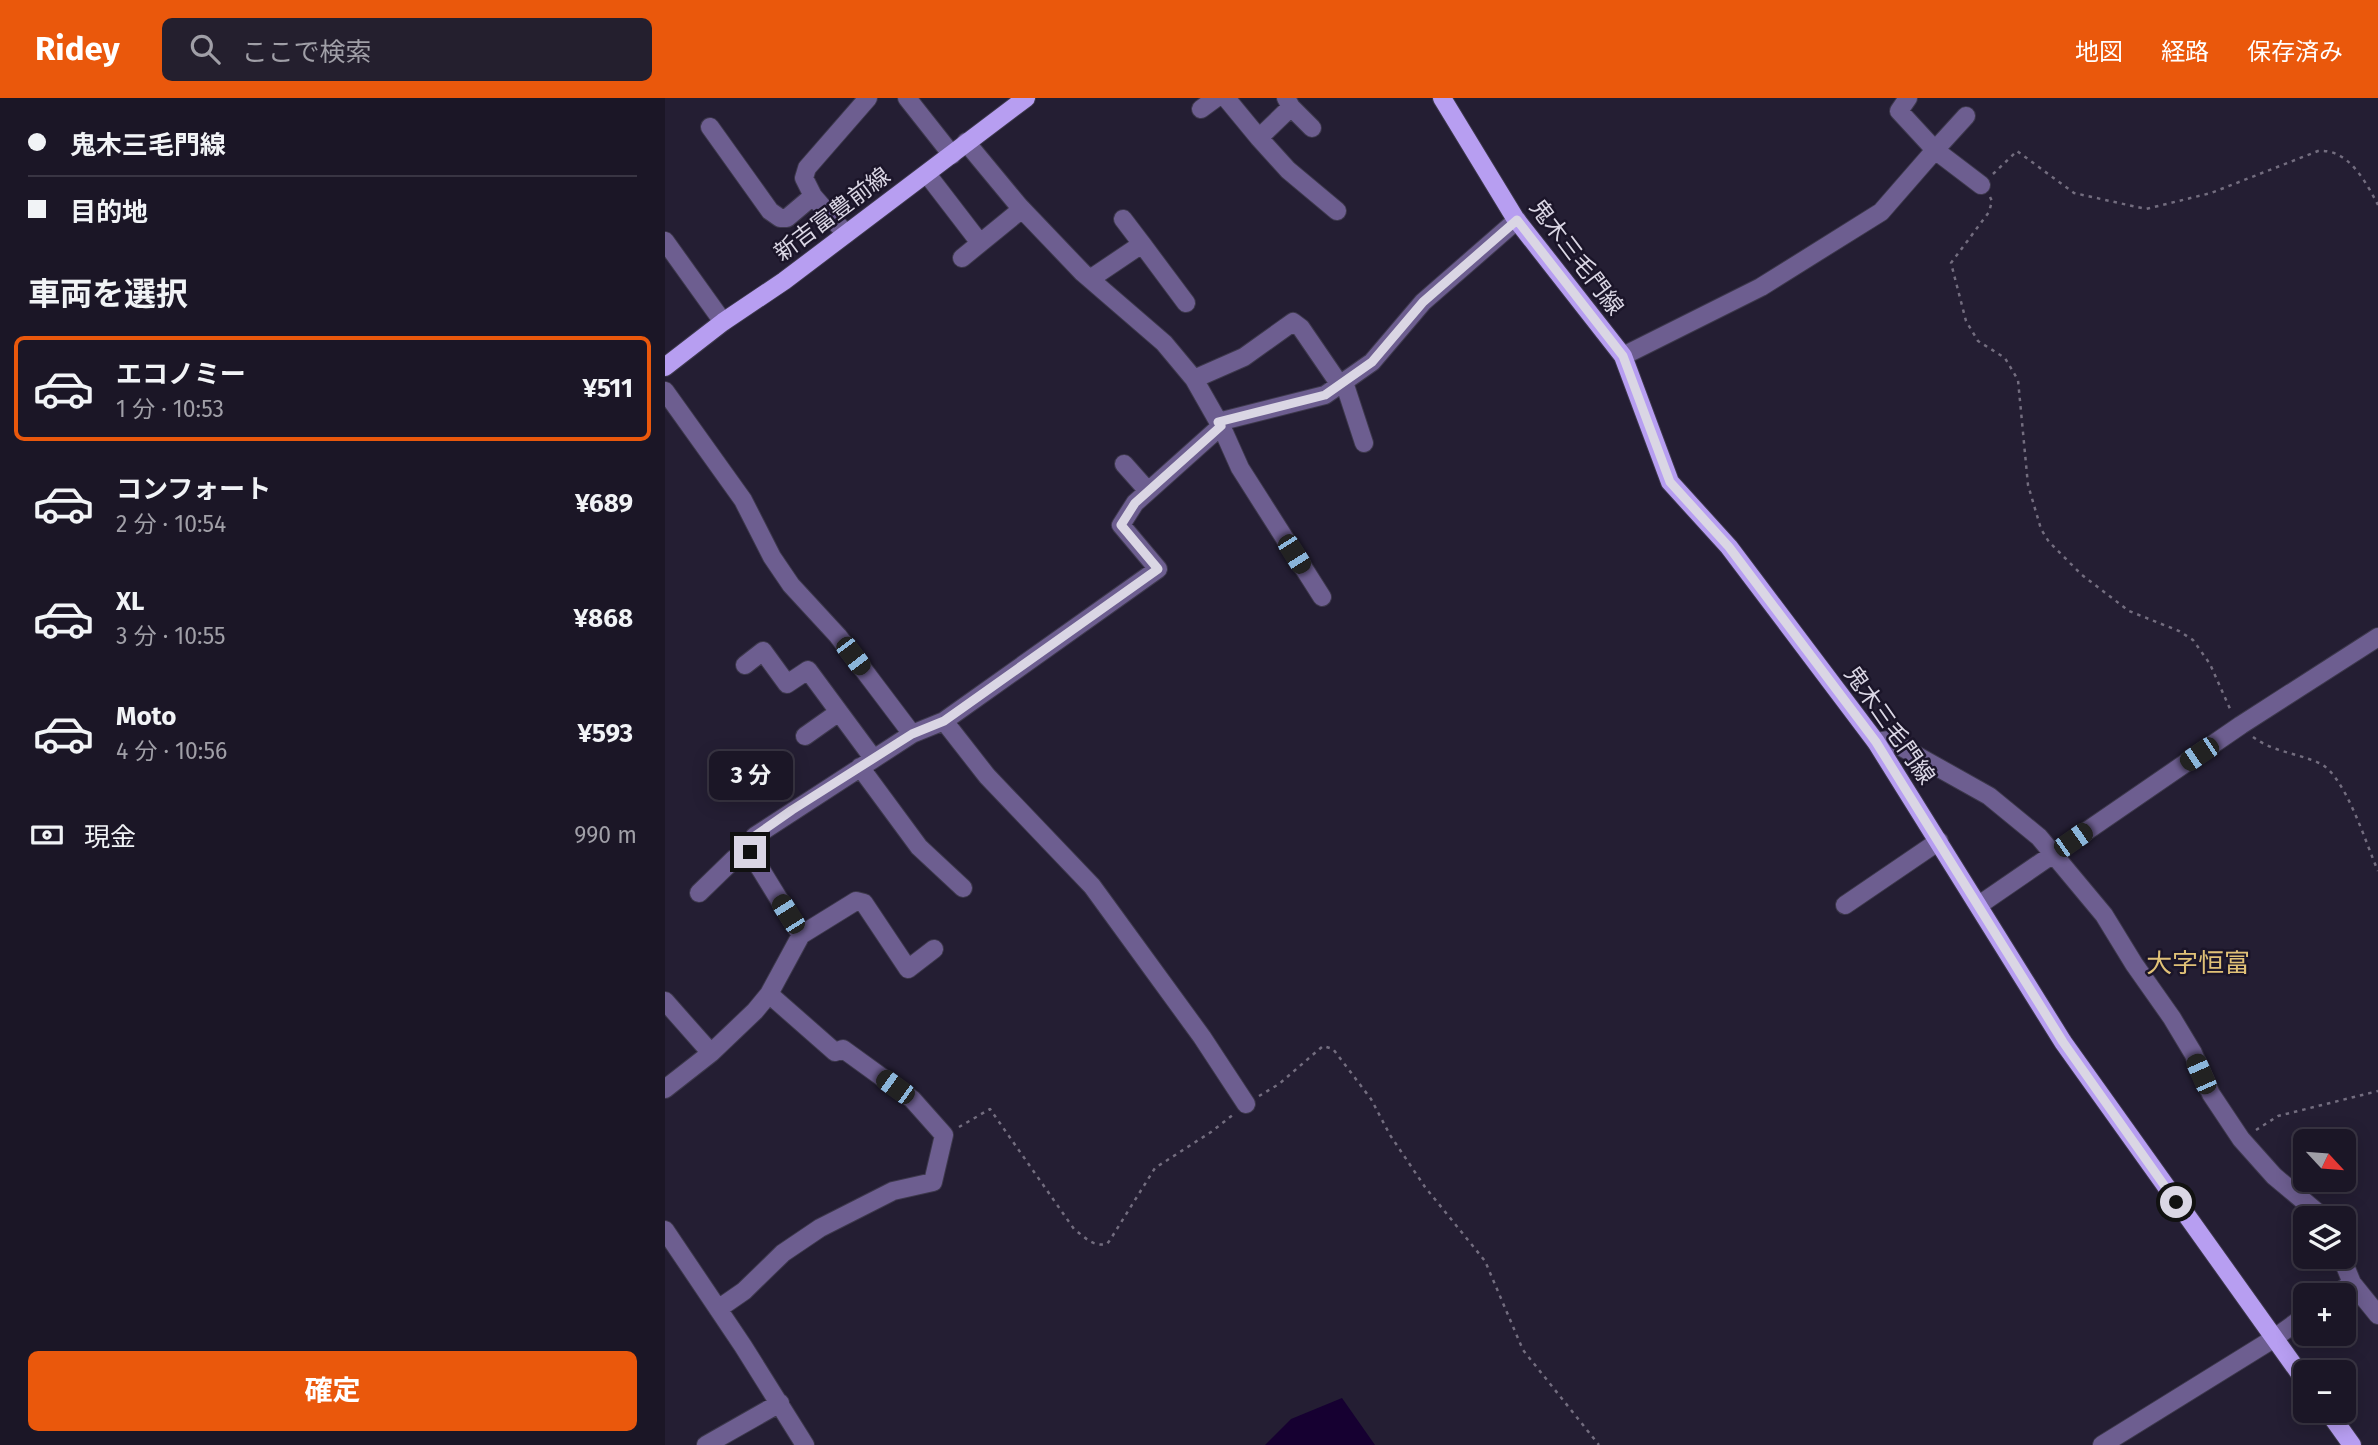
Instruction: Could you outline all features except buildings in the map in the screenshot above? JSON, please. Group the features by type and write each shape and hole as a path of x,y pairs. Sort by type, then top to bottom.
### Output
{"main road":[{"name":"新吉富豊前線","path":"665,367 723,322 784,281 1026,98"},
{"name":"鬼木三毛門線","path":"1442,98 1517,220 1623,356 1670,482 1729,547 1876,742 2063,1042 2293,1365"},
{"path":"2336,1423 2352,1445"}],"street":[{"path":"846,234 813,196 804,178 807,168 868,98"},
{"path":"907,98 951,155"},
{"path":"1226,98 1288,170 1337,211"},
{"path":"1908,98 1899,111 1935,150 1981,185"},
{"path":"1259,138 1289,103 1312,128"},
{"path":"1623,356 1761,287 1881,212 1966,116"},
{"path":"710,127 771,211 780,218 787,218 813,196"},
{"path":"966,142 1022,209 1090,279 1164,343 1193,379 1240,468 1322,597"},
{"path":"926,174 980,243"},
{"path":"962,258 1022,209"},
{"path":"1123,219 1186,303"},
{"path":"801,935 750,852 755,836 912,734 944,721 1158,569 1121,525 1135,503 1219,424 1325,395 1372,362 1423,302 1517,220"},
{"path":"1090,279 1142,244"},
{"path":"667,249 723,322"},
{"path":"1193,379 1244,357 1293,322 1301,328 1342,383 1364,443"},
{"path":"665,391 743,500 772,557 792,585 838,636 912,734"},
{"path":"1124,464 1148,491"},
{"path":"1979,905 2241,725 2378,637"},
{"path":"745,665 763,651 787,684 808,670 839,712 866,763 919,847 963,888"},
{"path":"805,736 839,712"},
{"path":"944,721 987,776 1092,886 1202,1037 1247,1104"},
{"path":"1876,742 1889,740 1989,796 2039,837 2105,915 2134,964 2172,1018 2193,1053 2211,1094 2241,1139 2274,1176 2310,1206"},
{"path":"1845,905 1939,841"},
{"path":"699,893 734,859 750,852"},
{"path":"665,1089 711,1053 769,994 801,935 856,901 864,903 908,969 934,949"},
{"path":"718,1309 744,1291 783,1253 820,1228 893,1191 933,1182 944,1135 912,1099 843,1049 835,1052 769,994"},
{"path":"665,1001 711,1053"},
{"path":"665,1230 805,1445"},
{"path":"2346,1269 2352,1283"},
{"path":"2356,1288 2378,1315"},
{"path":"2109,1443 2293,1325"},
{"path":"706,1445 780,1403"}],"path":[{"path":"2378,205 2355,168 2344,158 2327,150 2318,151 2211,193 2146,209 2074,193 2017,151 1981,185 1992,201 1989,212 1951,262 1966,321 1978,341 2005,358 2018,380 2028,485 2041,529 2049,542 2082,575 2129,611 2179,631 2193,640 2210,664 2224,698 2241,725 2259,741 2274,749 2322,764 2331,771 2348,802 2378,871"},
{"path":"944,1135 990,1109 1074,1229 1093,1244 1107,1244 1155,1168 1279,1084 1322,1046 1333,1049 1371,1099 1389,1135 1425,1187 1485,1261 1523,1350 1599,1445"},
{"path":"2241,1139 2279,1116 2378,1091"}],"shaded area":[{"path":"1342,1398 1375,1445 1265,1445 1291,1419"}],"district":[{"name":"大字恒富","path":"2198,963"}],"route":[{"path":"750,852 755,836 792,810 912,734 944,721 1158,569 1121,525 1135,503 1221,426 1218,422 1325,395 1372,362 1423,302 1517,220 1623,356 1670,482 1729,547 1876,742 2063,1042 2176,1202"}]}
